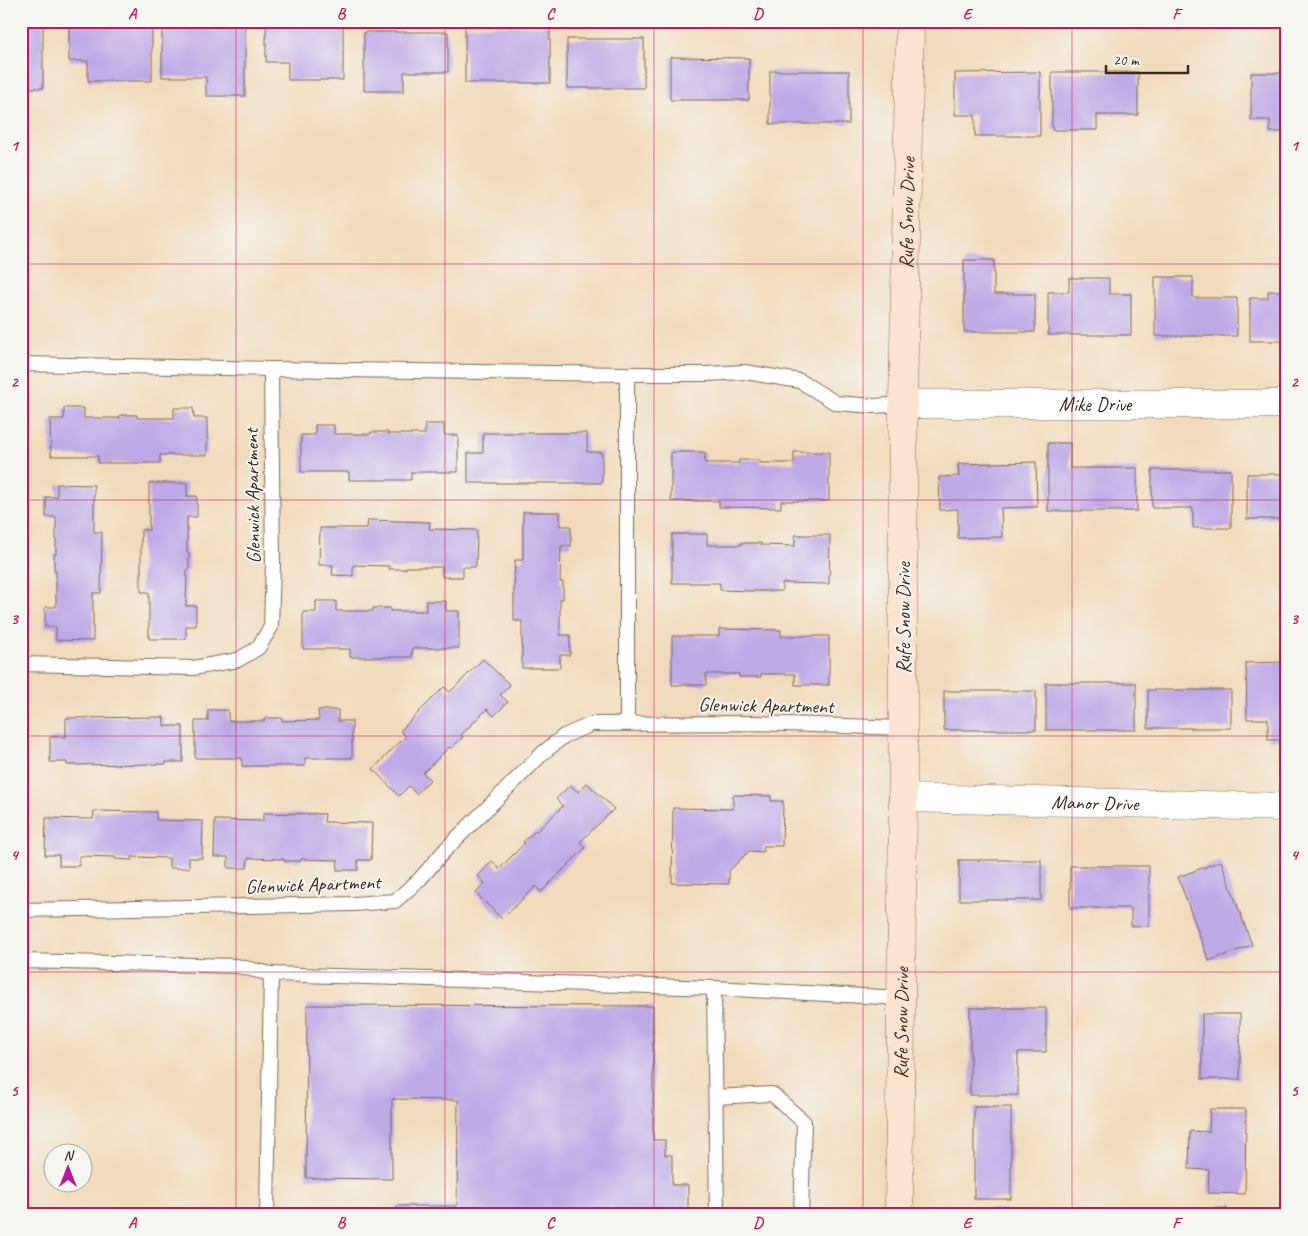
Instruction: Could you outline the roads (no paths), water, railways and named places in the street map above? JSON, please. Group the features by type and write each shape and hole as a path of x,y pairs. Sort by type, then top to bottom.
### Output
{"main road":[{"name":"Rufe Snow Drive","path":"899,1215 903,798 903,404 910,21"}],"street":[{"name":"Mike Drive","path":"903,404 1287,404"},
{"name":"Manor Drive","path":"903,798 1287,807"}],"lane":[{"path":"21,364 627,374 745,372 800,381 836,403 874,406 903,404"},
{"name":"Glenwick Apartment","path":"21,664 193,668 238,660 258,648 271,627 273,566 271,369"},
{"path":"627,374 627,723"},
{"name":"Glenwick Apartment","path":"21,910 345,905 395,901 419,880 447,848 544,752 564,736 592,724 754,723 903,728"},
{"path":"21,962 237,966 271,974 714,988 901,998"},
{"path":"268,1215 271,974"},
{"path":"714,988 717,1215"},
{"path":"716,1097 772,1094 804,1122 801,1215"}]}
